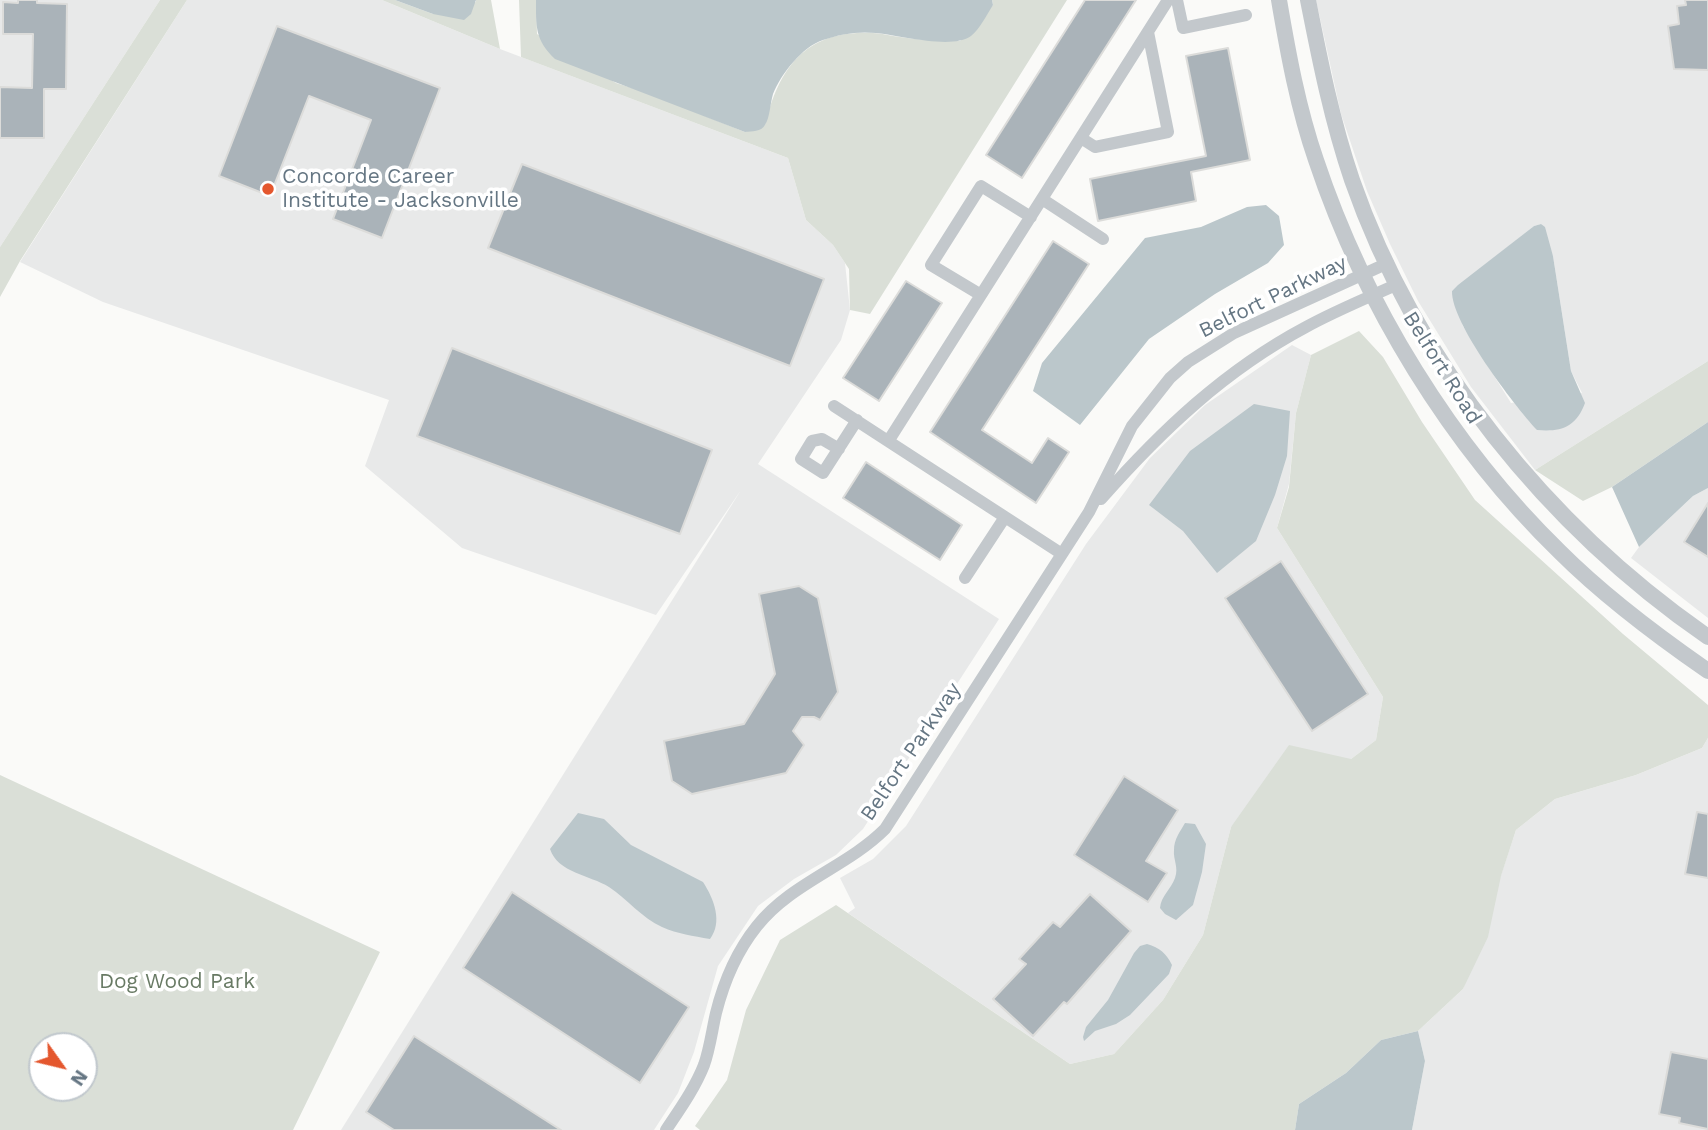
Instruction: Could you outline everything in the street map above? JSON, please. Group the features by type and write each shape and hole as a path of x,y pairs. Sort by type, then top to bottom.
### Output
{"street":[{"path":"888,440 1168,0"},
{"path":"1177,0 1183,28 1246,16"},
{"name":"Belfort Road","path":"1279,0 1300,104 1315,157 1363,275 1406,355 1464,442 1530,521 1597,587 1659,637 1708,671"},
{"name":"Belfort Road","path":"1308,0 1327,98 1365,212 1398,284 1444,365 1487,425 1550,502 1616,566 1676,615 1708,637"},
{"path":"1081,138 1095,147 1168,132 1148,32"},
{"path":"981,295 931,265 981,186 1031,217"},
{"path":"1042,199 1104,239"},
{"name":"Belfort Parkway","path":"666,1130 704,1064 722,990 741,950 770,911 853,857 885,830 1089,512 1132,426 1163,386 1188,362 1212,346 1258,321 1388,263"},
{"name":"Belfort Parkway","path":"1089,512 1150,445 1211,390 1255,358 1306,327 1398,284"},
{"path":"834,406 1062,554"},
{"path":"839,449 857,420"},
{"path":"965,578 1005,517"}],"shaded area":[{"path":"0,0 160,0 0,247"},
{"path":"187,0 382,0 500,49 788,158 806,220 833,245 845,263 850,310 841,340 758,464 999,619 863,829 836,855 794,879 758,906 718,966 694,1052 678,1093 654,1130 341,1130 741,490 656,615 462,548 365,466 389,400 103,302 20,262"},
{"path":"395,0 476,0 471,14 464,20 433,14"},
{"path":"536,0 992,0 993,5 974,33 962,40 939,42 863,32 836,36 815,44 793,62 781,78 763,127 745,132 555,59 540,39"},
{"path":"1316,0 1708,0 1708,361 1535,470 1471,387 1418,301 1367,191 1341,114","holes":["1541,224 1553,256 1571,371 1582,393 1511,403 1463,326 1452,291 1534,226"]},
{"path":"1266,205 1279,216 1284,245 1268,263 1215,294 1149,339 1080,425 1033,391 1042,363 1145,238 1201,227 1247,207"},
{"path":"1541,224 1545,227 1553,256 1571,371 1585,403 1572,423 1553,430 1537,430 1485,363 1462,323 1454,305 1452,291 1534,226"},
{"path":"1292,345 1311,355 1296,413 1289,484 1277,528 1383,697 1376,740 1351,759 1231,827 1203,935 1163,1000 1114,1054 1070,1064 848,913 855,908 840,878 873,859 906,826 1086,544 1150,458 1205,405"},
{"path":"1254,404 1290,411 1287,456 1256,541 1217,573 1183,531 1149,505 1190,451"},
{"path":"1708,422 1708,488 1693,496 1639,547 1612,487"},
{"path":"1708,488 1708,618 1631,558 1639,547 1693,496"},
{"path":"1708,738 1708,1130 1412,1130 1425,1061 1418,1031 1463,989 1516,830 1555,799 1636,775 1702,748"},
{"path":"578,813 604,819 631,845 703,882 716,910 716,925 710,939 662,927 609,887 575,873 560,863 550,849"},
{"path":"1185,823 1195,824 1206,844 1193,905 1176,920 1160,908 1175,878 1174,846"},
{"path":"1147,944 1159,949 1167,957 1172,965 1169,974 1130,1015 1116,1024 1095,1031 1084,1041 1086,1027 1108,1000 1134,953 1140,946"},
{"path":"1418,1031 1425,1061 1412,1130 1295,1130 1299,1104 1346,1073 1381,1040"}],"green space":[{"path":"160,0 187,0 20,261 0,297 0,247"},
{"path":"382,0 395,0 433,14 476,0 491,0 500,49"},
{"path":"519,0 536,0 537,34 616,83 745,132 765,125 779,85 800,55 830,38 873,33 922,40 960,41 993,5 992,0 1067,0 870,314 850,310 849,269 833,245 806,220 788,158 521,57"},
{"path":"1359,331 1383,357 1422,422 1475,500 1623,634 1708,705 1708,738 1702,748 1636,775 1555,799 1516,830 1501,876 1488,937 1463,989 1418,1031 1381,1040 1346,1073 1299,1104 1295,1130 700,1130 695,1126 727,1080 746,1010 780,940 836,905 1070,1064 1114,1054 1163,1000 1203,935 1231,827 1289,745 1351,759 1376,740 1383,697 1277,528 1289,487 1296,413 1311,355"},
{"path":"1708,361 1708,422 1612,487 1583,501 1535,470"},
{"name":"Dog Wood Park","path":"0,775 380,952 293,1130 0,1130"}],"building":[{"path":"18,0 67,4 66,89 44,89 44,138 0,138 0,87 32,88 33,34 3,34 3,2 18,3"},
{"path":"1085,0 1136,0 1022,178 986,155"},
{"path":"1685,0 1708,0 1708,70 1674,69 1668,26 1679,24 1677,6 1686,5"},
{"path":"277,26 440,88 382,238 333,219 371,120 309,96 270,196 219,176"},
{"path":"1228,48 1250,160 1191,172 1196,201 1098,221 1090,179 1206,156 1186,56"},
{"path":"522,164 824,279 790,366 488,248"},
{"path":"1053,241 1089,264 982,430 1032,463 1048,438 1069,452 1036,503 930,432"},
{"path":"906,281 942,303 879,401 843,378"},
{"path":"452,348 712,450 680,534 417,436"},
{"path":"866,462 962,525 940,560 843,498"},
{"path":"1708,503 1708,557 1684,542"},
{"path":"1281,561 1368,694 1312,731 1225,598"},
{"path":"799,586 818,598 838,692 820,720 802,717 793,731 804,745 786,773 692,794 672,781 664,741 744,724 775,674 759,594"},
{"path":"1124,776 1178,810 1146,861 1167,873 1148,902 1074,855"},
{"path":"1697,812 1708,814 1708,878 1685,874"},
{"path":"512,892 689,1007 640,1083 463,968"},
{"path":"1090,894 1131,931 1067,1004 1064,1002 1033,1036 993,999 1026,964 1019,959 1053,922 1060,927"},
{"path":"414,1036 561,1130 394,1130 366,1112"},
{"path":"1671,1052 1708,1059 1708,1129 1679,1123 1680,1118 1659,1114"}],"place":[{"name":"Concorde Career Institute - Jacksonville","path":"268,189"}]}
